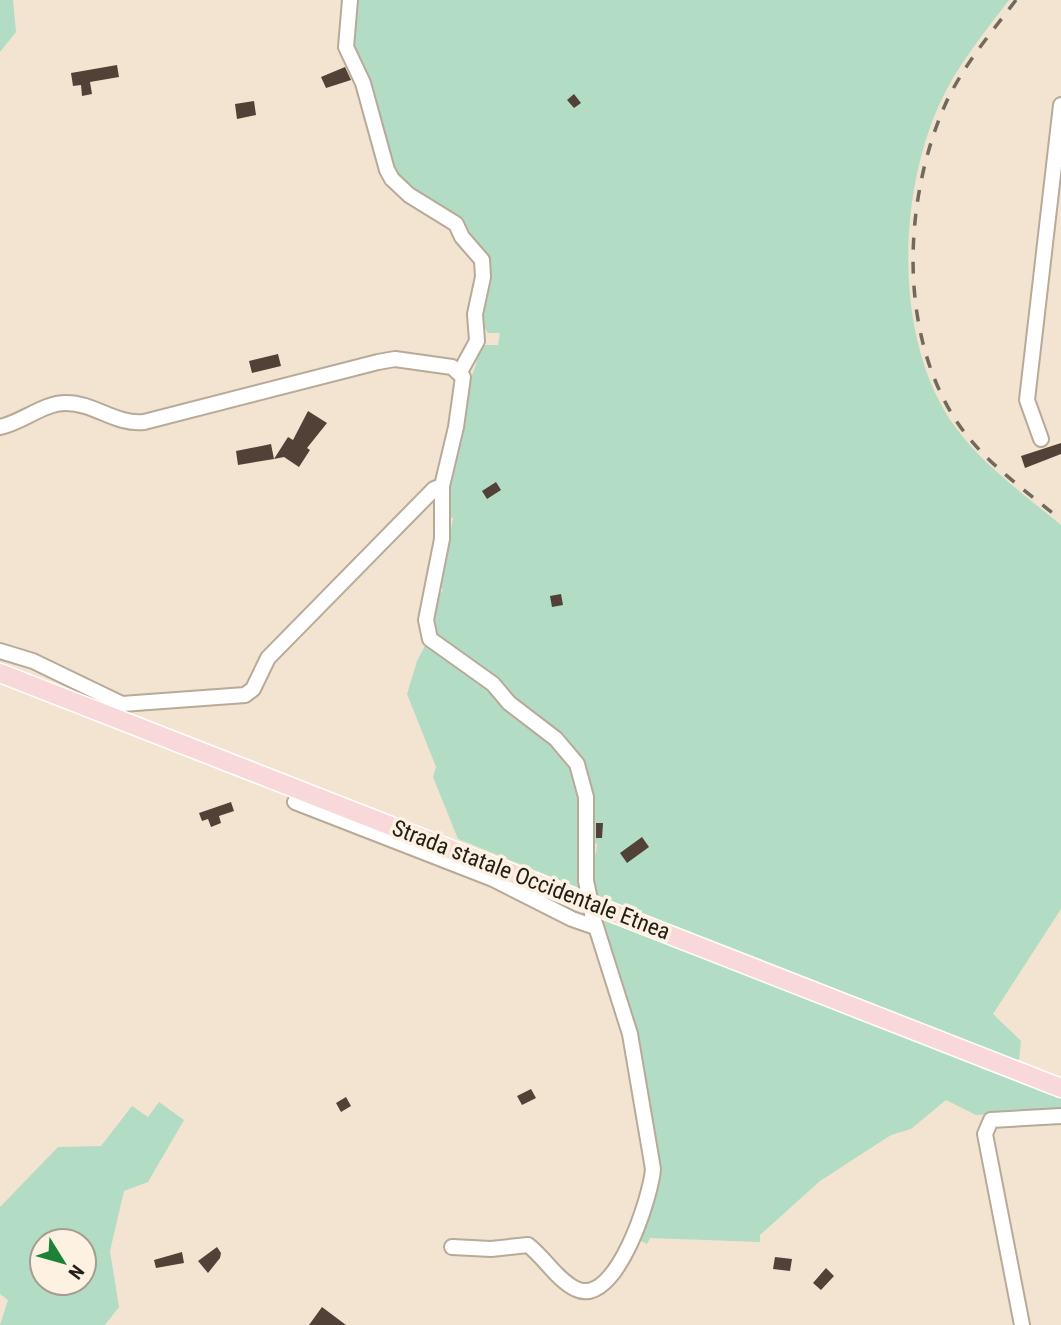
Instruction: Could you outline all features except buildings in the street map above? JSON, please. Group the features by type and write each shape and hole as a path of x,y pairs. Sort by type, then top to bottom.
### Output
{"main road":[{"name":"Strada statale Occidentale Etnea","path":"0,673 1061,1088"}],"lane":[{"path":"350,0 346,47 363,83 387,170 392,179 410,195 456,224 466,242 482,260 483,277 475,314 477,341 460,372"},
{"path":"1041,439 1027,400 1061,105"},
{"path":"0,427 15,423 48,406 68,403 126,423 144,422 395,359 452,368 460,372 463,377 456,427 442,486 442,539 428,599 427,632 430,639 483,676 509,703 556,740 576,764 586,797 589,895"},
{"path":"0,651 33,662 122,704 245,695 253,689 268,658 434,488 442,486"},
{"path":"295,802 493,880 572,919 594,920 637,1067 653,1169 652,1180 630,1244 609,1279 596,1289 586,1292 575,1289 528,1245 491,1249 452,1247"},
{"path":"1022,1325 985,1134 991,1120 1061,1116"}],"green space":[{"path":"0,0 13,0 16,32 0,52"},
{"path":"354,0 1009,0 955,74 926,138 916,179 908,268 912,312 921,354 935,393 956,428 979,455 1061,525 1061,909 993,1014 1021,1041 1019,1061 593,895 590,857 596,853 597,844 590,841 589,784 579,757 432,633 438,596 443,590 440,586 447,531 451,529 453,519 449,515 450,497 462,405 480,348 482,345 498,345 500,333 488,333 480,320 487,261 465,225 391,173 351,53"},
{"path":"427,642 481,678 561,751 570,766 580,799 582,835 579,888 458,839 433,777 436,767 407,694 417,661"},
{"path":"599,917 1061,1097 1061,1111 976,1115 946,1100 911,1129 891,1135 820,1181 760,1235 760,1242 650,1238 647,1244 638,1239 657,1182"},
{"path":"159,1102 184,1120 148,1182 124,1191 110,1251 119,1307 105,1325 0,1325 8,1300 0,1294 0,1207 58,1147 101,1146 132,1106 148,1117"}],"railway":[{"path":"1016,0 960,77 945,105 931,143 915,224 913,266 916,308 924,348 938,387 957,422 979,450 1061,520"}]}
